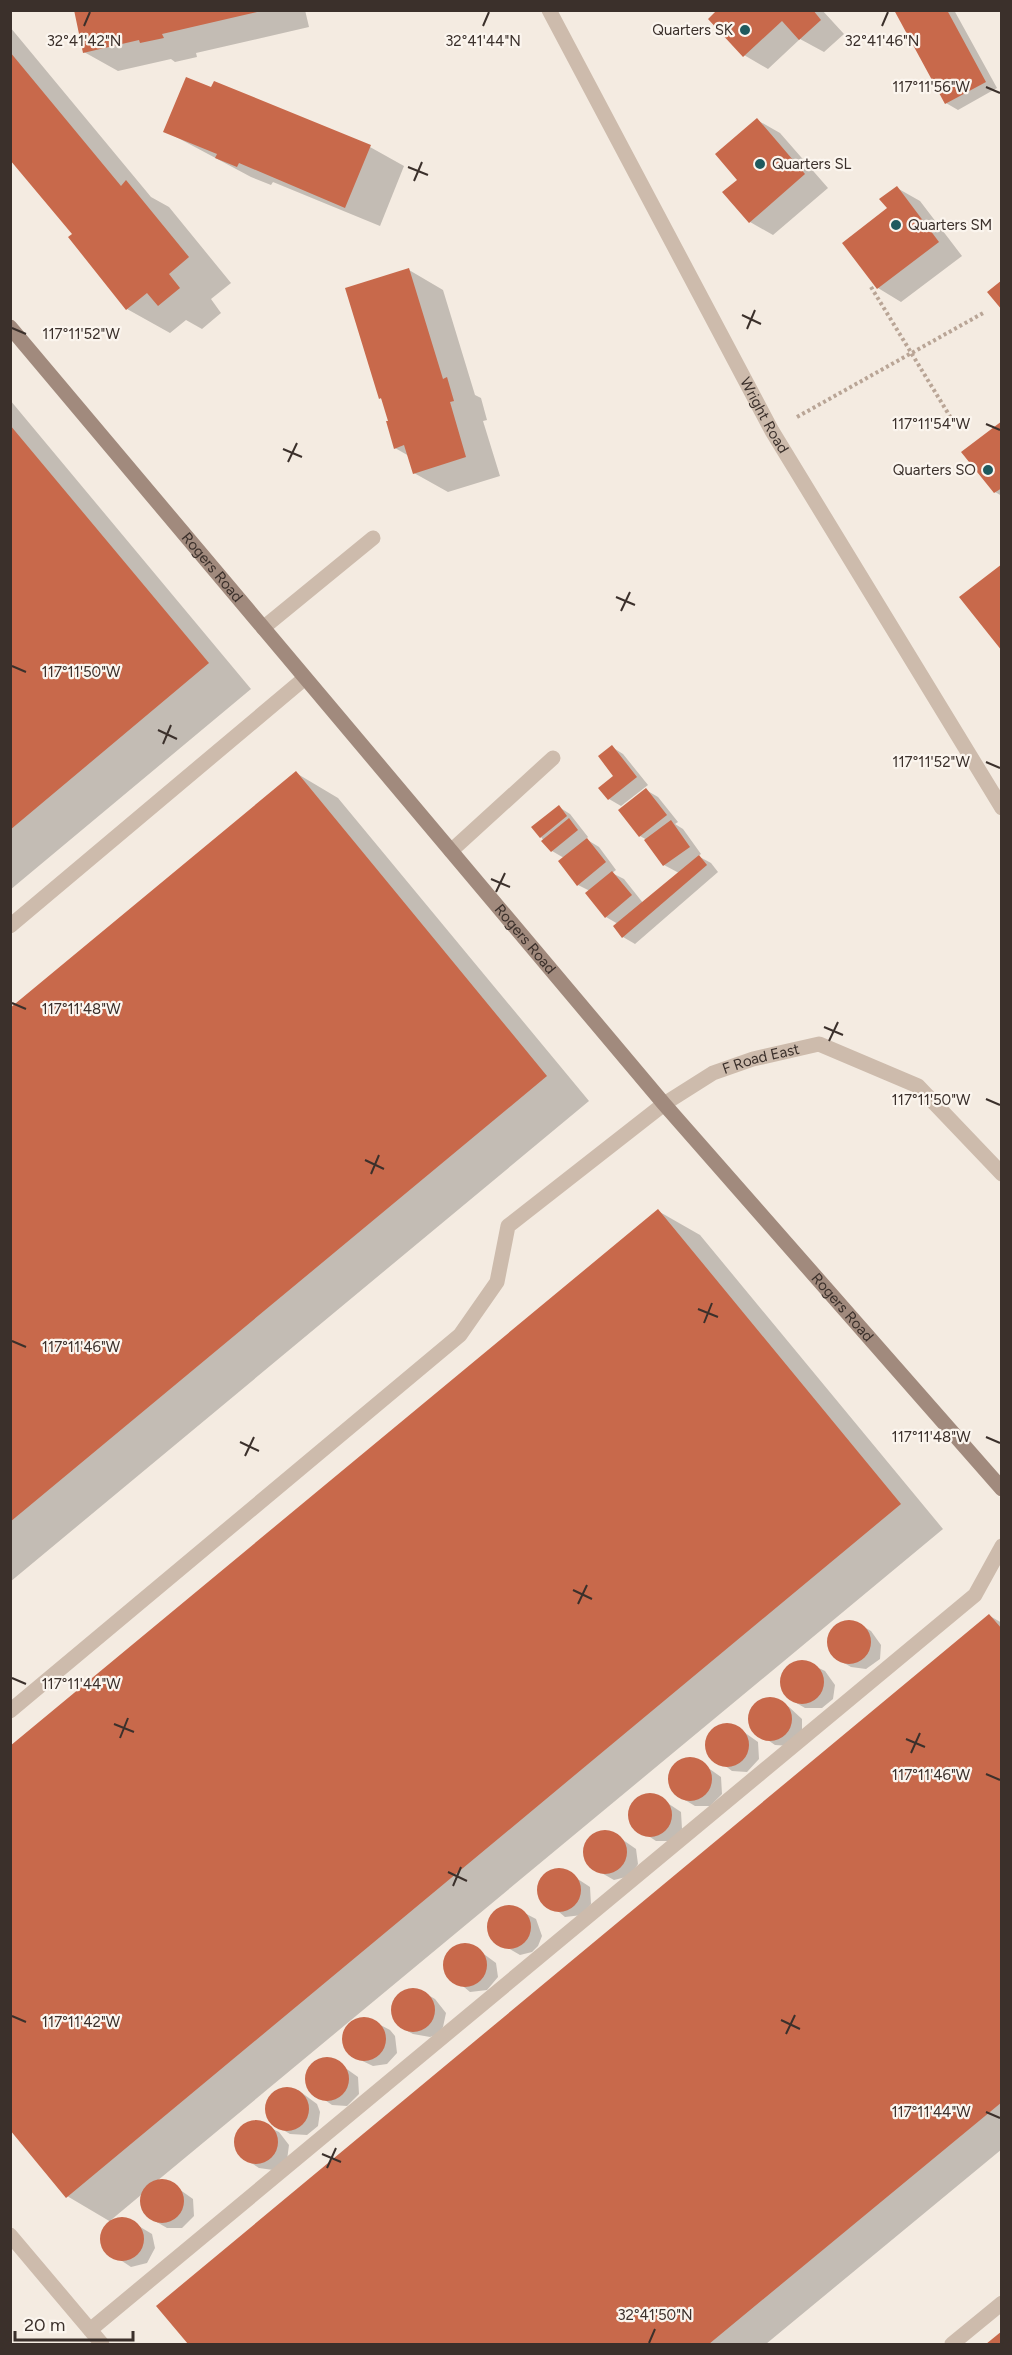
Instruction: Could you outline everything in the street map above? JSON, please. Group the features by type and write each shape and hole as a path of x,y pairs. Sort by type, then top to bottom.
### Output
{"street":[{"name":"Wright Road","path":"549,10 772,431 1002,808"},
{"name":"Rogers Road","path":"10,327 664,1104 1002,1489"},
{"path":"263,628 373,538"},
{"path":"10,926 305,678"},
{"path":"451,851 553,758"},
{"name":"F Road East","path":"10,1711 460,1335 497,1281 508,1226 664,1104 713,1073 753,1059 819,1044 918,1086 1002,1173"},
{"path":"90,2330 975,1595 1002,1546"},
{"path":"10,2235 102,2344"},
{"path":"952,2344 1002,2303"}],"path":[{"path":"871,287 951,418"},
{"path":"772,431 985,312"}],"building":[{"path":"74,10 261,11 162,34 164,38 140,43 139,40 83,53"},
{"name":"Quarters SK","path":"717,10 813,10 821,20 799,40 782,21 743,57 708,19"},
{"path":"894,10 947,10 986,82 945,104"},
{"path":"10,52 121,186 126,180 189,257 169,274 180,288 158,306 147,293 126,310 68,237 72,234 10,160"},
{"path":"186,77 211,87 214,81 371,145 345,208 239,163 237,167 215,158 217,154 163,132"},
{"name":"Quarters SL","path":"757,118 805,174 749,223 722,192 737,180 715,154"},
{"name":"Quarters SM","path":"897,186 939,242 877,289 842,243 887,208 879,199"},
{"path":"409,268 443,379 447,377 454,401 450,402 466,457 413,474 404,445 394,449 381,398 379,399 345,288"},
{"path":"1002,280 1002,310 987,292"},
{"name":"Quarters SO","path":"1002,421 1002,488 994,493 961,452"},
{"path":"10,425 209,663 10,830"},
{"path":"1002,564 1002,651 959,597"},
{"path":"612,745 637,777 608,800 598,788 613,776 598,756"},
{"path":"296,771 547,1076 10,1522 10,1008"},
{"path":"646,788 667,815 639,837 618,810"},
{"path":"559,805 567,816 540,838 531,827"},
{"path":"569,818 578,830 551,852 541,841"},
{"path":"671,820 690,847 663,866 644,840"},
{"path":"587,838 606,862 577,886 558,861"},
{"path":"699,855 707,865 622,938 613,926"},
{"path":"612,871 632,895 605,918 585,893"},
{"path":"658,1209 901,1504 66,2198 10,2130 10,1746"},
{"path":"989,1614 1002,1629 1002,2102 709,2344 188,2344 156,2306"},
{"path":"849,1620 865,1626 871,1642 865,1658 849,1664 833,1658 827,1642 833,1626"},
{"path":"802,1660 818,1666 824,1682 818,1698 802,1704 786,1698 780,1682 786,1666"},
{"path":"770,1697 786,1703 792,1719 786,1735 770,1741 754,1735 748,1719 754,1703"},
{"path":"727,1723 743,1729 749,1745 743,1761 727,1767 711,1761 705,1745 711,1729"},
{"path":"690,1757 706,1763 712,1779 706,1795 690,1801 674,1795 668,1779 674,1763"},
{"path":"650,1793 666,1799 672,1815 666,1831 650,1837 634,1831 628,1815 634,1799"},
{"path":"605,1830 621,1836 627,1852 621,1868 605,1874 589,1868 583,1852 589,1836"},
{"path":"559,1868 575,1874 581,1890 575,1906 559,1912 543,1906 537,1890 543,1874"},
{"path":"509,1905 525,1911 531,1927 525,1943 509,1949 493,1943 487,1927 493,1911"},
{"path":"465,1943 481,1949 487,1965 481,1981 465,1987 449,1981 443,1965 449,1949"},
{"path":"413,1988 429,1994 435,2010 429,2026 413,2032 397,2026 391,2010 397,1994"},
{"path":"364,2017 380,2023 386,2039 380,2055 364,2061 348,2055 342,2039 348,2023"},
{"path":"327,2057 343,2063 349,2079 343,2095 327,2101 311,2095 305,2079 311,2063"},
{"path":"287,2087 303,2093 309,2109 303,2125 287,2131 271,2125 265,2109 271,2093"},
{"path":"256,2120 272,2126 278,2142 272,2158 256,2164 240,2158 234,2142 240,2126"},
{"path":"162,2179 178,2185 184,2201 178,2217 162,2223 146,2217 140,2201 146,2185"},
{"path":"122,2217 138,2223 144,2239 138,2255 122,2261 106,2255 100,2239 106,2223"},
{"path":"1002,2331 1002,2344 986,2344"}],"place":[{"name":"Quarters SK","path":"745,30"},
{"name":"Quarters SL","path":"760,164"},
{"name":"Quarters SM","path":"896,225"},
{"name":"Quarters SO","path":"988,470"}]}
